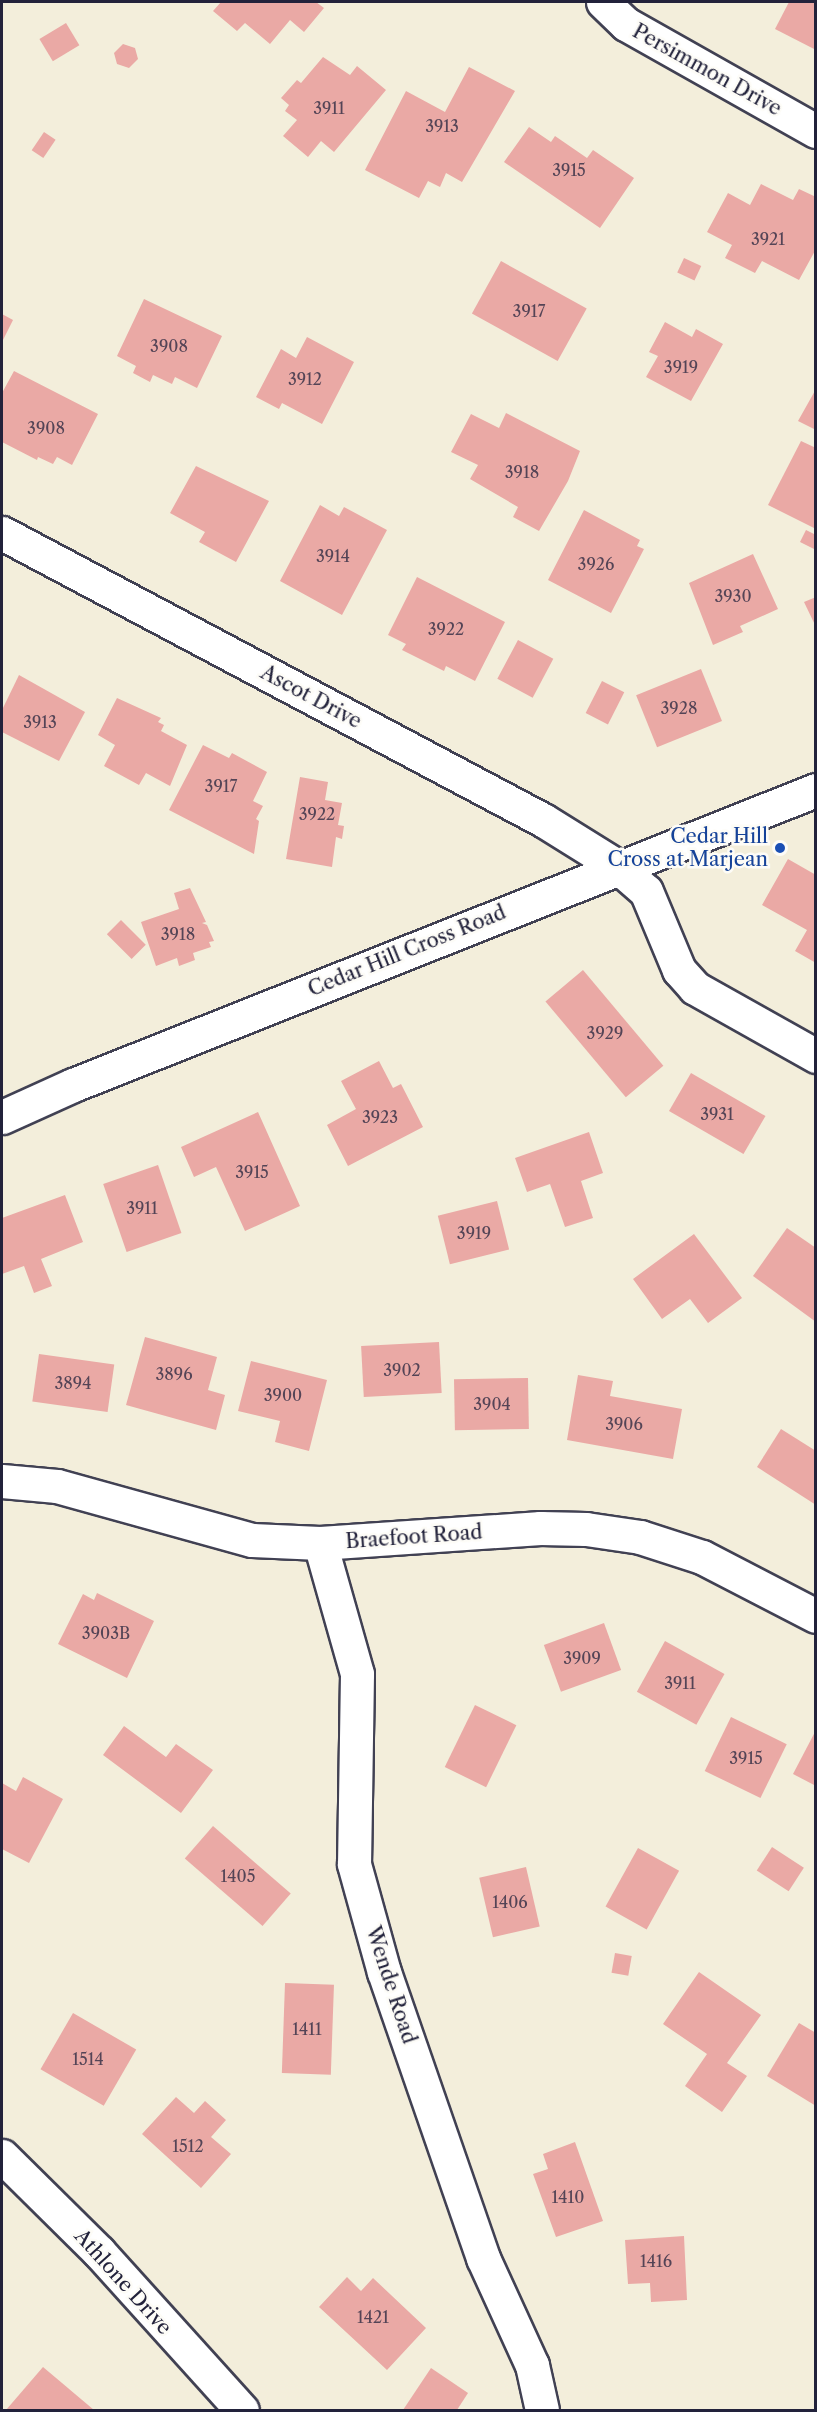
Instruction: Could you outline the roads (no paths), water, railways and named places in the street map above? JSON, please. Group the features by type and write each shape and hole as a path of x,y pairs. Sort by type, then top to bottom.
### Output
{"street":[{"name":"Persimmon Drive","path":"603,2 626,24 816,131"},
{"name":"Ascot Drive","path":"2,533 543,820 617,866 646,891 679,970 695,988 816,1056"},
{"name":"Cedar Hill Cross Road","path":"2,1117 73,1084 617,866 816,790"},
{"name":"Braefoot Road","path":"2,1481 57,1486 252,1539 320,1543 540,1528 586,1529 640,1537 702,1557 816,1616"},
{"name":"Wende Road","path":"320,1543 357,1674 354,1864 384,1972 483,2258 532,2365 542,2410"},
{"name":"Athlone Drive","path":"2,2156 99,2252 242,2410"}],"place":[{"name":"Cedar Hill Cross at Marjean","path":"780,848"}]}
